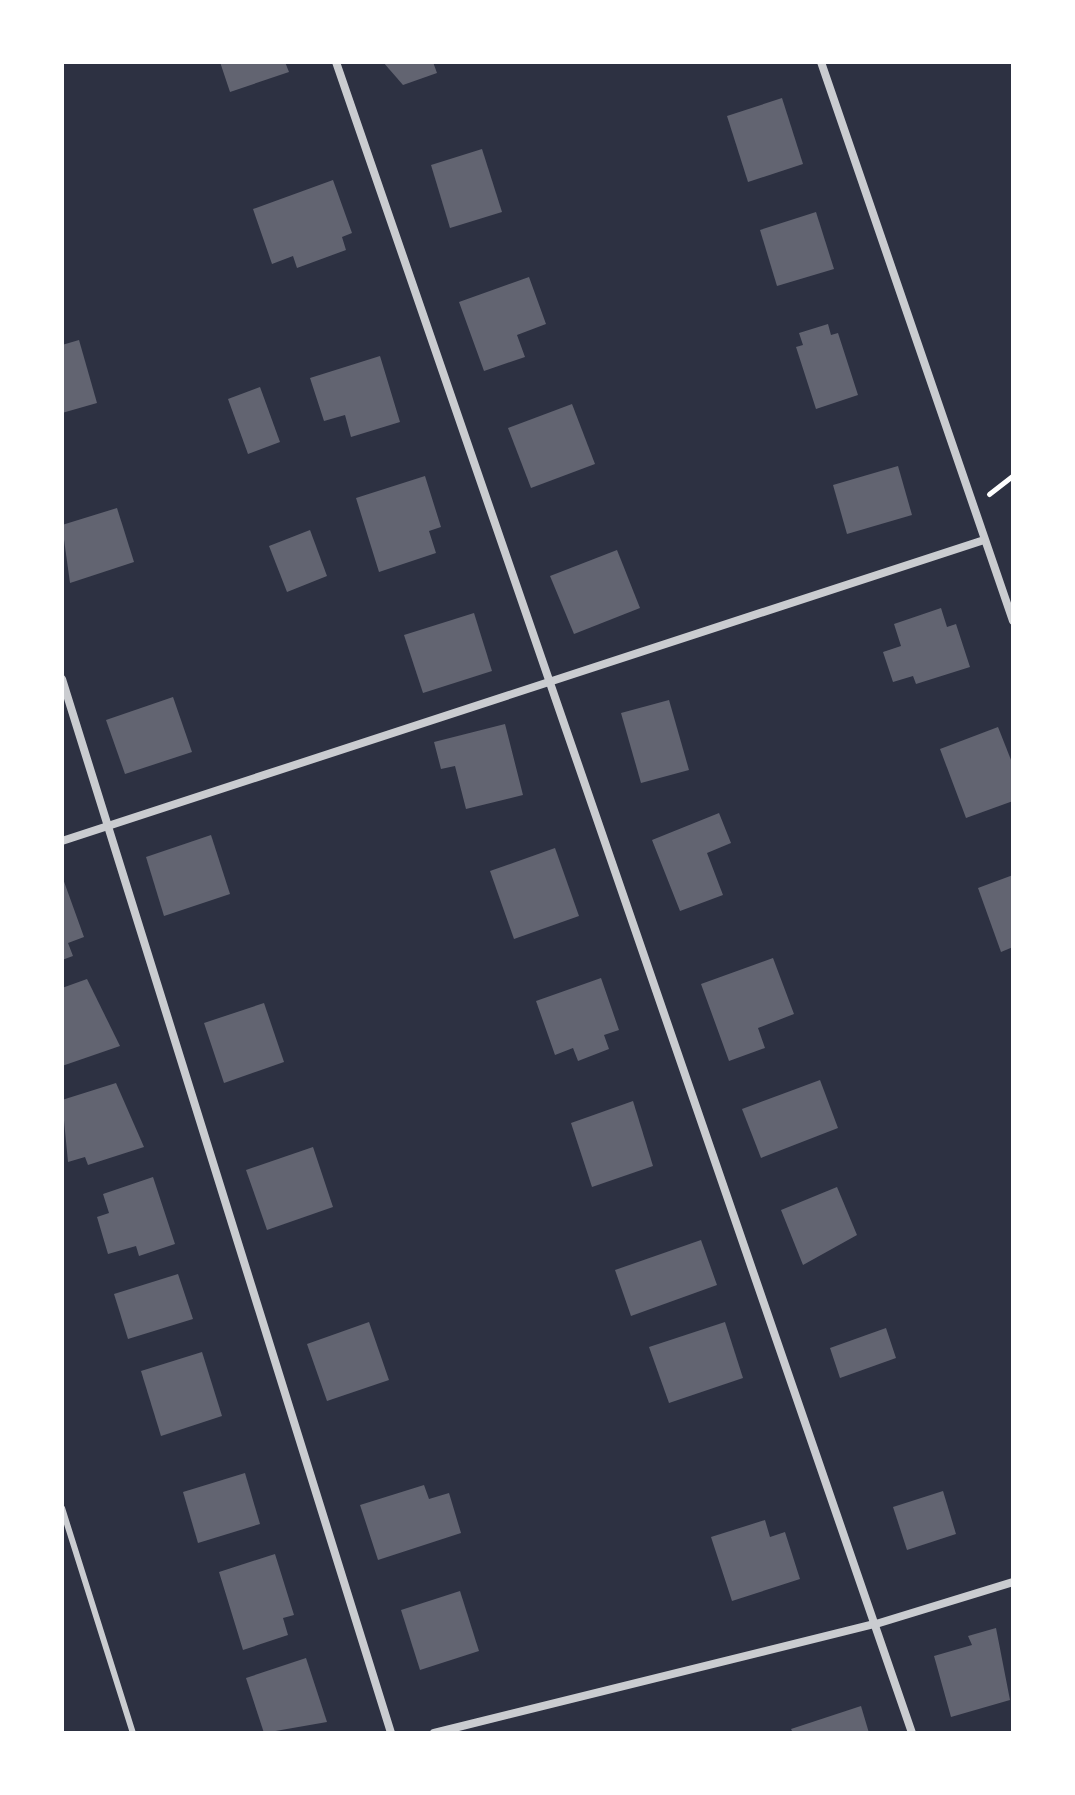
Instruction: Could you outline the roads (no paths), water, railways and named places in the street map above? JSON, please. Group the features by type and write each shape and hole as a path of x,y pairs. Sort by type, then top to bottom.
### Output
{"street":[{"path":"336,62 548,686 912,1733"},
{"path":"821,62 976,504 984,540 1013,621"},
{"path":"62,841 548,686 984,540"},
{"path":"62,679 391,1733"},
{"path":"434,1733 876,1624 1013,1582"}],"lane":[{"path":"62,1508 133,1733"}]}
